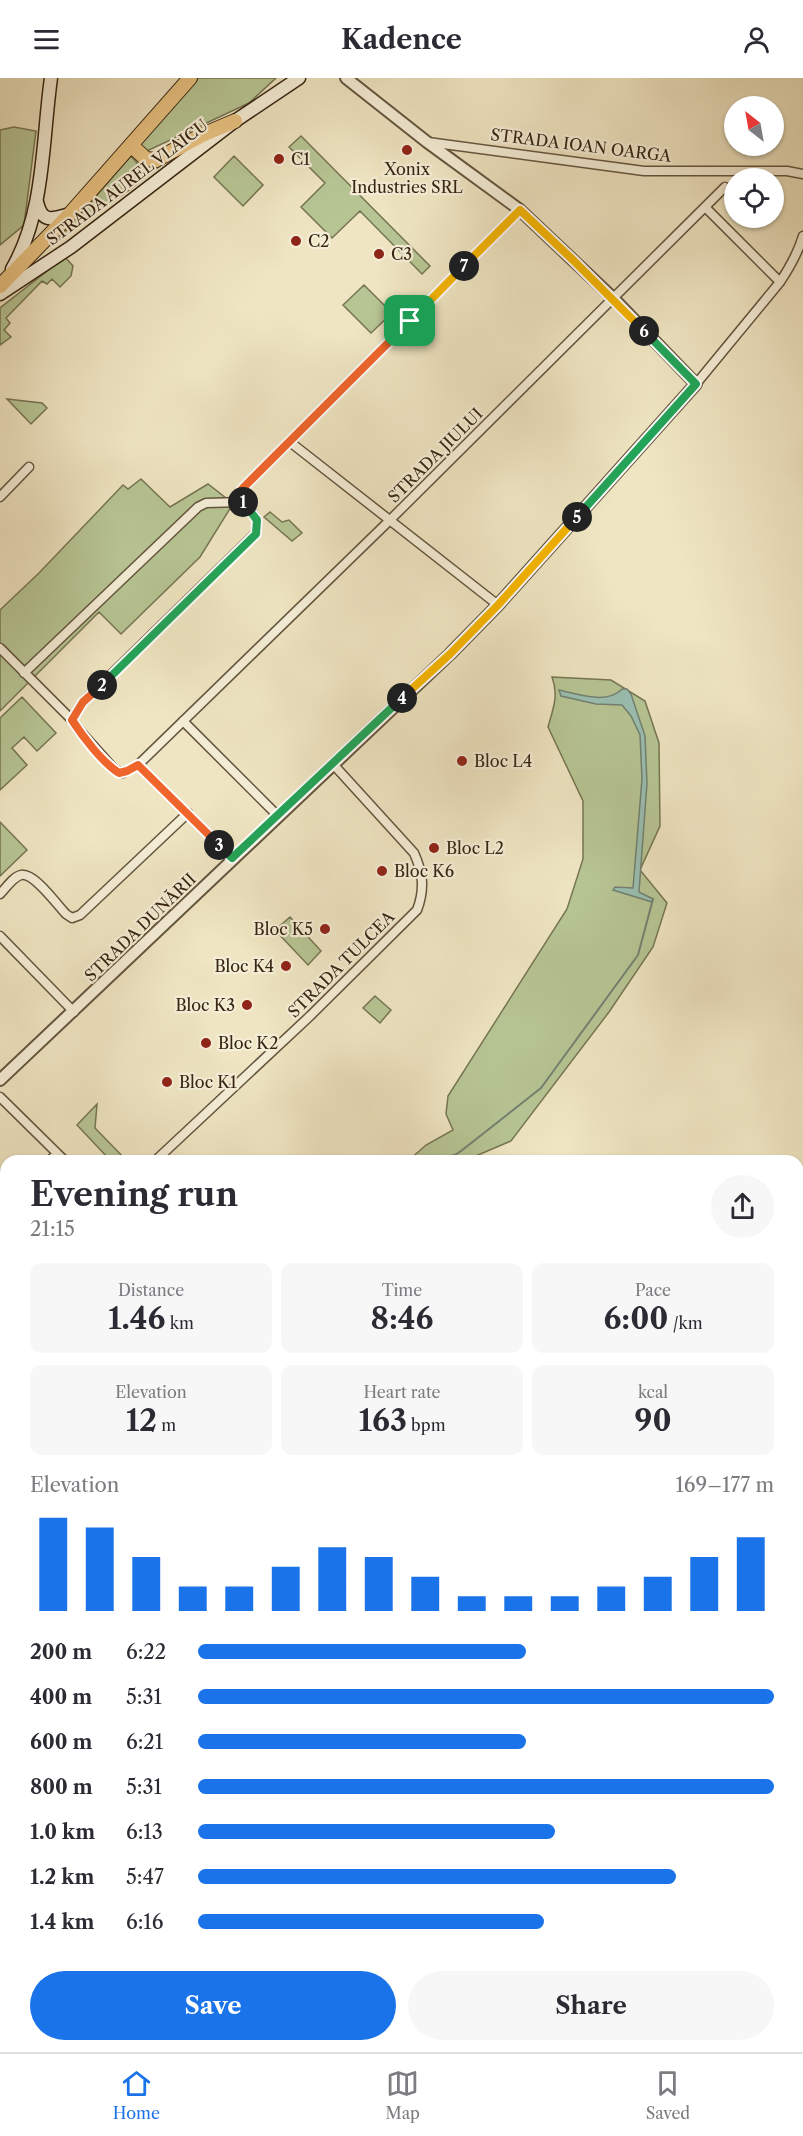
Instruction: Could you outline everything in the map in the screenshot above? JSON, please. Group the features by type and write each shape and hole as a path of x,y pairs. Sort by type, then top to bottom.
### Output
{"main road":[{"path":"4,282 28,238 36,198 51,78"},
{"path":"4,282 70,214 190,78"},
{"name":"STRADA AUREL VLAICU","path":"272,94 284,78"},
{"name":"STRADA AUREL VLAICU","path":"0,294 71,247 235,121 299,78"},
{"path":"132,146 146,159 156,160 202,135 235,121"},
{"path":"36,198 44,217 53,218 70,214"}],"street":[{"path":"346,78 427,142 520,210 614,299 696,384"},
{"name":"STRADA IOAN OARGA","path":"427,142 644,171 787,171 803,174"},
{"name":"STRADA JIULUI","path":"138,765 390,520 724,188"},
{"path":"705,207 780,282"},
{"path":"72,720 83,702 256,534 257,520 243,502 240,495 242,489 520,210"},
{"name":"STRADA DUNĂRII","path":"0,1080 450,654 498,605 696,384 780,282 800,247 803,236"},
{"path":"290,442 498,605"},
{"path":"0,497 29,467"},
{"path":"24,673 198,507 207,503 243,502"},
{"path":"0,648 72,720 115,770 123,773 138,765 232,858"},
{"path":"183,721 278,816"},
{"name":"STRADA TULCEA","path":"161,1155 310,1016 417,910 423,881 422,872 414,853 333,764"},
{"path":"0,894 16,877 24,874 32,877 66,914 72,918 80,915 188,813"},
{"path":"0,936 74,1012"},
{"path":"0,1097 57,1154"}],"green space":[{"path":"198,78 276,78 249,103 147,151 141,147 141,144"},
{"path":"14,127 36,131 24,225 0,245 0,130"},
{"path":"301,136 430,266 422,274 360,211 332,238 301,207 325,183 289,147"},
{"path":"131,156 137,163 159,164 160,166 56,242"},
{"path":"234,156 263,185 243,206 214,177"},
{"path":"65,257 73,266 71,276 60,287 52,279 47,284 42,281 6,318 10,323 4,330 11,337 0,345 0,308"},
{"path":"364,285 392,313 371,333 343,305"},
{"path":"7,399 42,403 47,408 31,424"},
{"path":"141,479 170,507 208,484 226,498 231,507 200,557 121,634 99,612 0,711 0,610 39,573 123,485 128,489"},
{"path":"270,512 282,522 289,520 302,533 292,541 264,517"},
{"path":"552,677 611,680 645,701 659,743 660,826 640,870 667,903 653,947 609,1012 511,1141 478,1155 415,1155 426,1145 453,1130 446,1114 448,1096 567,909 583,859 583,801 548,727 555,696"},
{"path":"22,697 56,733 37,751 24,737 12,748 27,765 0,790 0,718"},
{"path":"0,822 27,850 0,876"},
{"path":"290,917 321,951 308,965 275,930"},
{"path":"375,996 391,1010 380,1023 363,1008"},
{"path":"97,1104 95,1128 121,1155 105,1155 77,1125"}],"water":[{"path":"622,689 627,689 631,694 645,736 647,783 639,892 653,899 652,902 613,890 615,887 633,888 642,779 640,735 631,716 622,705 596,704 561,696 559,690 583,696 600,697 616,694"}],"waterway":[{"path":"455,1155 541,1088 638,955 653,899"}],"place":[{"name":"Xonix Industries SRL","path":"407,150"},
{"name":"C1","path":"279,159"},
{"name":"C2","path":"296,241"},
{"name":"C3","path":"379,254"},
{"name":"Bloc L4","path":"462,761"},
{"name":"Bloc L2","path":"434,848"},
{"name":"Bloc K6","path":"382,871"},
{"name":"Bloc K5","path":"325,929"},
{"name":"Bloc K4","path":"286,966"},
{"name":"Bloc K3","path":"247,1005"},
{"name":"Bloc K2","path":"206,1043"},
{"name":"Bloc K1","path":"167,1082"}],"route":[{"path":"520,210 614,299 696,384 498,605 450,654 232,858 138,765 123,773 111,767 72,720 83,702 256,534 257,520 243,502 240,495 242,489 410,321 520,210"}]}
